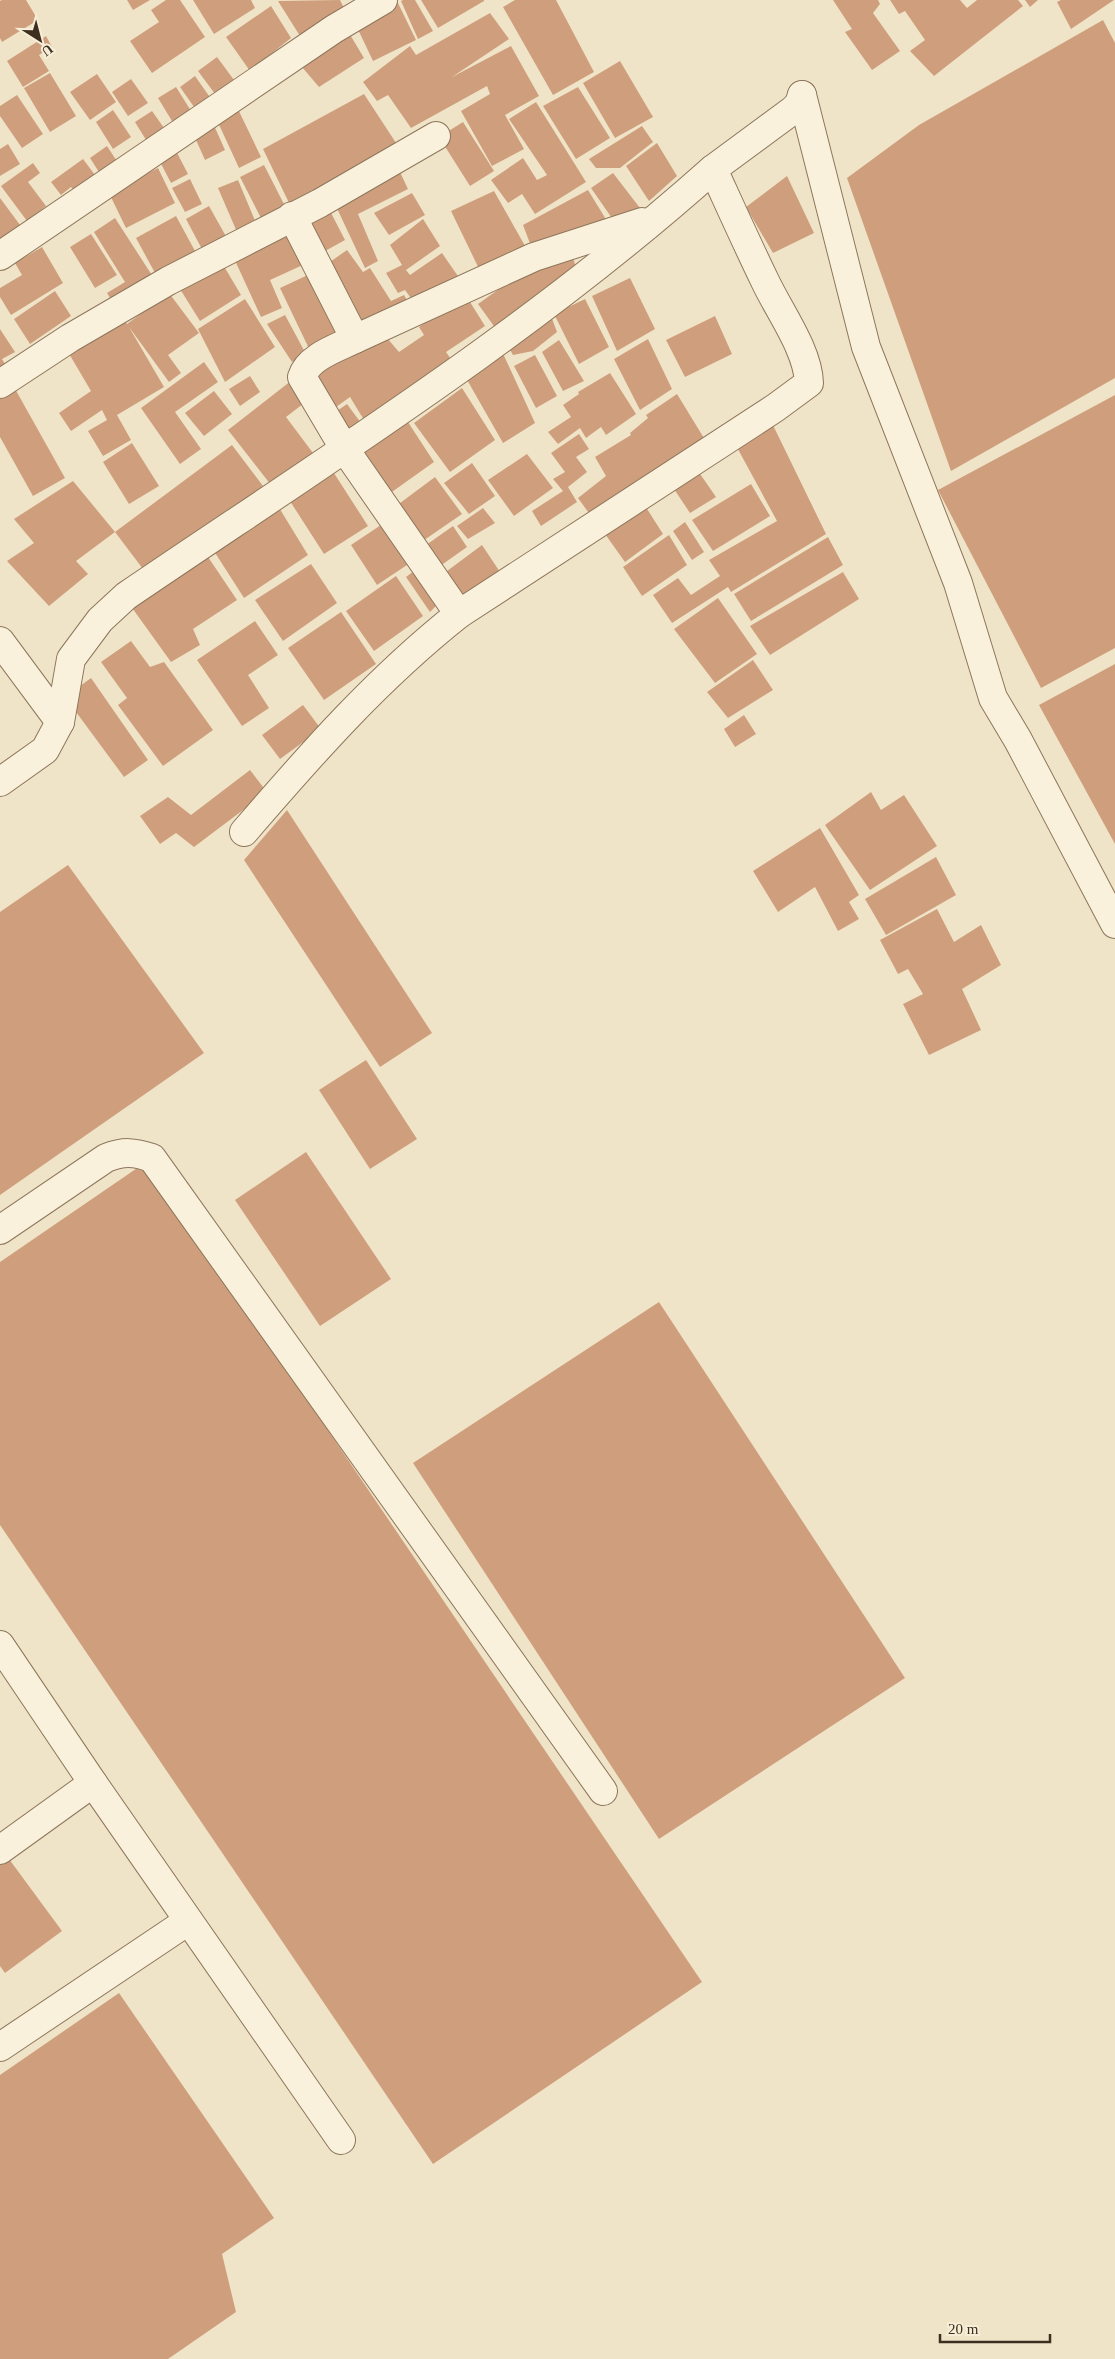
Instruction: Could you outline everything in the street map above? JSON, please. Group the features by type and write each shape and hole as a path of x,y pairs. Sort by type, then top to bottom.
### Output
{"street":[{"path":"0,256 326,34 383,0"},
{"path":"0,782 44,750 60,722 71,659 100,620 126,596 497,344 659,217 713,169 793,110 799,104 802,95 866,347 958,583 993,698 1018,740 1113,919"},
{"path":"0,384 70,338 168,282 320,203 436,136"},
{"path":"244,832 316,748 358,705 414,650 459,614 775,408 809,383 803,354 765,281 713,169"},
{"path":"292,216 355,339"},
{"path":"459,614 344,448 302,377 304,368 355,339 534,257 659,217"},
{"path":"0,641 60,722"},
{"path":"0,1230 106,1158 120,1153 134,1152 152,1158 603,1791"},
{"path":"0,1645 340,2140"},
{"path":"0,1850 93,1783"},
{"path":"0,2047 188,1921"}],"building":[{"path":"26,0 38,20 2,42 0,38 0,1"},
{"path":"127,0 150,0 133,10"},
{"path":"166,0 180,0 205,37 152,73 130,41 159,22 151,10"},
{"path":"193,0 251,0 255,8 214,34"},
{"path":"340,0 344,8 300,36 278,1"},
{"path":"415,0 433,31 418,39 401,1"},
{"path":"421,0 484,0 484,1 438,28"},
{"path":"515,0 556,0 594,72 553,95 503,7"},
{"path":"833,0 878,0 880,4 873,13 900,51 872,70 845,32 852,29"},
{"path":"890,0 960,0 967,8 977,0 1018,0 1023,6 934,76 910,51 925,40 905,11 899,14"},
{"path":"1025,0 1038,0 1030,7"},
{"path":"1061,0 1114,0 1071,29 1057,2"},
{"path":"397,1 416,40 373,61 354,21"},
{"path":"271,6 291,38 250,71 226,37"},
{"path":"490,13 509,39 452,77 511,46 539,96 505,115 524,149 492,166 461,111 490,94 487,86 411,128 388,95 377,101 363,82 410,46 416,55"},
{"path":"1103,20 1115,43 1115,378 951,471 847,178 919,125"},
{"path":"346,28 364,58 319,87 296,60"},
{"path":"46,36 52,47 39,55 49,71 23,87 7,61"},
{"path":"217,57 234,80 215,94 198,71"},
{"path":"620,61 653,117 615,138 583,83"},
{"path":"50,73 76,116 50,132 24,88"},
{"path":"97,74 116,102 90,120 70,92"},
{"path":"195,76 214,103 199,114 180,87"},
{"path":"131,79 148,103 128,116 112,92"},
{"path":"176,87 193,114 175,126 158,98"},
{"path":"578,87 610,138 576,159 543,106"},
{"path":"364,94 400,149 291,207 263,149"},
{"path":"17,95 43,134 22,148 0,116 0,106"},
{"path":"536,102 586,182 535,214 522,194 508,203 491,180 523,158 537,180 547,175 509,119"},
{"path":"236,105 261,157 239,168 215,116"},
{"path":"113,110 131,137 113,149 96,122"},
{"path":"152,111 169,135 151,148 135,122"},
{"path":"212,121 225,150 205,160 192,131"},
{"path":"463,122 494,171 470,186 439,137"},
{"path":"642,126 653,142 620,168 596,168 589,159"},
{"path":"657,143 677,176 649,201 626,166"},
{"path":"8,144 20,164 0,176 0,149"},
{"path":"107,146 122,169 104,180 90,158"},
{"path":"174,147 188,174 171,183 157,156"},
{"path":"83,159 101,183 80,198 71,187 61,195 51,182"},
{"path":"33,163 40,173 28,182 46,206 27,221 1,186"},
{"path":"264,165 287,210 263,222 240,177"},
{"path":"158,168 175,203 126,228 109,193"},
{"path":"399,170 408,189 358,214 378,261 365,268 334,202"},
{"path":"613,173 640,208 616,224 591,188"},
{"path":"787,176 814,233 773,253 746,207"},
{"path":"190,179 202,204 185,212 172,188"},
{"path":"238,180 256,223 237,232 218,188"},
{"path":"588,190 607,221 534,254 523,225"},
{"path":"494,191 529,253 482,275 451,211"},
{"path":"412,193 425,215 389,235 374,213"},
{"path":"0,198 23,229 0,246"},
{"path":"209,206 228,240 204,253 186,219"},
{"path":"330,211 345,240 318,255 304,225"},
{"path":"176,216 195,251 155,273 136,238"},
{"path":"115,218 157,283 117,309 107,293 125,282 94,232"},
{"path":"423,219 440,246 406,270 410,275 442,253 462,282 416,305 405,290 398,293 386,273 402,265 390,245"},
{"path":"289,228 305,264 270,280 282,308 261,317 232,254"},
{"path":"91,234 117,275 95,288 70,247"},
{"path":"42,247 63,283 11,315 0,297 0,288 22,275 15,263"},
{"path":"347,250 363,272 370,268 391,301 404,295 410,306 360,326 336,290 343,285 327,264"},
{"path":"571,251 578,274 501,336 478,304 509,282"},
{"path":"222,263 241,295 200,321 180,289"},
{"path":"310,274 343,343 313,357 280,288"},
{"path":"630,278 655,329 617,351 592,296"},
{"path":"55,291 71,316 30,344 14,319"},
{"path":"169,293 199,333 168,355 181,373 169,382 129,327 164,387 117,415 131,440 103,456 88,431 107,420 102,410 71,431 59,413 91,391 68,352 124,320 127,324"},
{"path":"465,294 485,326 446,352 457,368 364,420 350,397 332,410 310,371 381,331 399,352 424,335 419,327"},
{"path":"245,299 275,347 225,382 198,329"},
{"path":"585,299 609,347 579,364 554,314"},
{"path":"548,308 557,332 533,351 513,355 505,341"},
{"path":"285,315 306,354 292,362 267,324"},
{"path":"715,316 732,354 685,377 666,340"},
{"path":"0,329 15,352 2,359 11,374 0,381"},
{"path":"648,339 672,389 640,410 614,359"},
{"path":"559,340 584,381 563,391 542,352"},
{"path":"500,347 535,423 503,443 462,371"},
{"path":"535,355 557,396 536,408 514,366"},
{"path":"204,362 218,382 175,412 201,449 180,464 141,408"},
{"path":"610,373 636,414 606,435 601,427 586,438 580,428 558,444 548,432 571,417 563,405 579,394 578,392"},
{"path":"250,376 260,392 240,406 229,389"},
{"path":"296,377 312,397 286,417 313,453 271,485 228,430"},
{"path":"14,387 65,478 33,496 0,437 0,396"},
{"path":"462,388 495,440 450,472 414,423"},
{"path":"214,391 232,414 204,436 185,413"},
{"path":"677,394 707,443 591,516 578,498 606,476 595,457 631,435 630,433 648,418 646,415"},
{"path":"1115,395 1115,648 1041,688 938,490"},
{"path":"347,404 361,423 343,434 331,415"},
{"path":"404,416 434,462 389,494 358,450"},
{"path":"770,419 826,534 731,592 728,587 672,623 653,595 678,578 691,595 720,576 709,560 777,521 734,442"},
{"path":"579,434 589,449 576,457 587,472 568,487 577,502 541,526 532,511 563,491 553,479 565,472 551,453"},
{"path":"132,443 159,486 129,504 103,462"},
{"path":"232,445 263,486 146,573 115,532"},
{"path":"527,454 553,488 514,516 488,480"},
{"path":"472,463 495,496 469,514 444,483"},
{"path":"696,468 716,497 690,513 670,483"},
{"path":"332,470 368,526 324,554 288,498"},
{"path":"435,477 462,514 417,545 392,509"},
{"path":"73,481 115,532 76,561 88,574 49,606 7,561 34,543 14,519"},
{"path":"751,484 770,516 713,551 692,520"},
{"path":"642,501 663,534 625,562 600,527"},
{"path":"278,506 308,555 244,598 212,548"},
{"path":"483,508 495,523 468,539 457,526"},
{"path":"685,522 704,552 692,560 673,531"},
{"path":"384,523 410,563 377,585 351,545"},
{"path":"453,526 467,547 433,571 419,550"},
{"path":"669,535 687,565 642,596 623,567"},
{"path":"828,537 843,565 751,621 734,594"},
{"path":"482,545 500,572 456,604 439,577"},
{"path":"206,554 237,600 193,629 200,645 171,662 130,605"},
{"path":"311,564 337,603 283,641 255,600"},
{"path":"414,571 436,606 430,612 406,577"},
{"path":"843,572 859,599 770,655 750,626"},
{"path":"396,576 423,616 374,651 346,611"},
{"path":"718,598 757,654 715,683 674,629"},
{"path":"341,612 376,664 324,700 288,648"},
{"path":"255,621 278,655 248,675 269,708 242,726 197,660"},
{"path":"131,641 150,667 164,662 213,730 163,766 118,705 127,698 101,662"},
{"path":"753,660 773,690 728,718 707,692"},
{"path":"1115,664 1115,844 1039,705"},
{"path":"91,678 148,760 124,777 65,697"},
{"path":"303,705 321,729 280,759 262,735"},
{"path":"744,715 756,734 735,747 724,729"},
{"path":"250,770 267,792 194,847 176,833 160,844 140,816 168,797 191,815"},
{"path":"871,792 881,810 904,795 937,846 870,890 825,825"},
{"path":"287,810 432,1033 380,1067 244,860"},
{"path":"820,828 859,895 849,902 859,919 838,931 815,887 778,912 753,871"},
{"path":"936,857 956,895 886,935 865,899"},
{"path":"68,865 204,1053 0,1195 0,912"},
{"path":"937,909 954,942 981,925 1001,965 962,989 981,1030 929,1055 903,1004 923,994 908,969 898,974 880,940"},
{"path":"366,1060 417,1139 370,1169 319,1090"},
{"path":"306,1152 391,1279 320,1326 235,1200"},
{"path":"146,1162 702,1982 433,2164 0,1525 0,1262"},
{"path":"659,1302 905,1678 659,1839 413,1463"},
{"path":"9,1859 62,1931 5,1973 0,1966 0,1865"},
{"path":"119,1993 274,2218 222,2254 236,2312 168,2359 0,2359 0,2075"}]}
